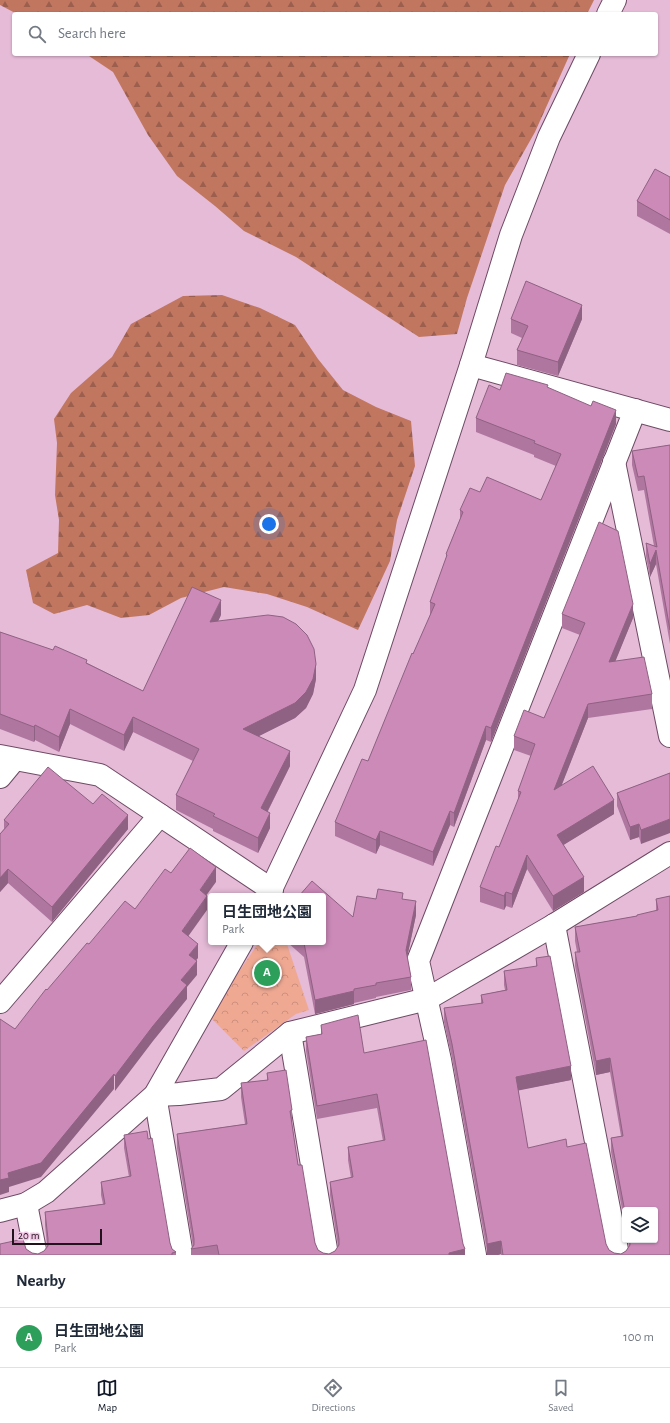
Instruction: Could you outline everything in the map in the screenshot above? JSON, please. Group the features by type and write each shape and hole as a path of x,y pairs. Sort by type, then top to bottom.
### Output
{"street":[{"path":"609,12 615,0"},
{"path":"0,776 7,758 100,775 270,893 365,690 471,364 510,235 549,137 588,56"},
{"path":"471,364 670,420"},
{"path":"475,1255 440,1060 418,961 635,410"},
{"path":"614,462 670,736"},
{"path":"0,1002 160,816"},
{"path":"155,1095 221,1089 290,1032 427,999 554,925 670,853"},
{"path":"554,925 618,1255"},
{"path":"0,1211 26,1204 46,1192 155,1095 240,945"},
{"path":"290,1032 327,1255"},
{"path":"155,1095 182,1255"},
{"path":"26,1204 36,1255"}],"green space":[{"path":"0,0 594,0 588,12 13,12 0,5"},
{"path":"89,56 569,56 535,132 505,185 467,298 457,334 419,337 296,257 244,231 177,176 148,135 113,72"},
{"path":"222,295 260,308 295,325 318,359 343,390 376,407 411,421 415,466 397,520 390,561 358,630 307,607 267,594 224,587 181,598 149,615 121,618 87,605 54,614 33,603 26,570 58,553 59,520 55,495 57,443 54,419 71,393 112,357 131,324 183,296"},
{"path":"257,945 287,945 309,1010 296,1014 244,1051 209,1016"}],"building":[{"path":"655,169 670,177 670,220 637,201"},
{"path":"526,281 582,305 558,362 517,350 528,326 511,319"},
{"path":"506,373 548,385 547,387 591,406 593,401 616,410 491,728 486,726 454,813 450,811 433,852 380,831 376,840 335,822 362,759 368,761 412,653 413,654 435,604 430,602 447,555 446,554 463,512 460,510 470,488 480,492 487,477 541,500 561,454 534,443 535,441 476,418 489,385 500,390"},
{"path":"670,445 670,630 656,550 650,564 646,543 657,547 644,476 638,477 632,451"},
{"path":"599,522 618,531 633,604 609,662 644,657 652,694 588,704 554,790 593,766 614,800 557,835 584,877 553,896 527,855 512,894 506,892 504,896 480,887 496,846 499,847 521,792 518,791 535,744 514,736 524,710 544,718 585,623 562,614"},
{"path":"192,587 221,600 210,622 268,615 283,617 296,624 307,635 314,649 316,664 313,679 306,692 295,703 243,729 290,751 261,808 270,813 258,838 213,816 215,814 176,795 199,749 133,717 124,735 70,709 59,737 35,725 34,727 0,714 0,632 53,650 55,646 87,660 86,663 143,691"},
{"path":"48,767 93,804 102,794 128,815 52,907 8,869 0,878 0,834 9,824 4,820"},
{"path":"670,773 670,819 641,830 639,824 630,827 617,793"},
{"path":"190,848 216,867 200,890 207,896 182,931 198,944 189,955 197,961 181,980 187,985 153,1026 115,1076 114,1074 41,1163 8,1173 9,1178 0,1180 0,1019 15,1029 46,989 47,990 87,943 89,944 125,901 135,909 165,869 171,873"},
{"path":"312,881 326,893 302,893"},
{"path":"378,889 403,893 402,899 416,901 406,950 411,977 376,983 376,985 354,989 354,991 315,1000 304,945 326,945 326,893 353,917 357,896 376,899"},
{"path":"670,896 670,1255 503,1255 501,1241 487,1244 452,1044 444,1008 483,1003 481,995 507,990 504,971 537,966 536,958 550,956 571,1066 516,1077 528,1148 566,1139 567,1147 586,1143 606,1244 609,1250 614,1253 621,1254 626,1251 630,1243 658,1243 658,1207 624,1207 611,1138 623,1136 610,1058 596,1061 575,952 580,952 575,927 637,916 658,910 656,899"},
{"path":"358,1015 364,1053 426,1040 465,1249 449,1253 449,1255 219,1255 217,1245 191,1249 194,1245 194,1239 177,1134 247,1124 241,1083 268,1080 267,1073 286,1070 298,1165 302,1165 315,1243 318,1250 323,1253 329,1254 335,1251 339,1245 339,1239 330,1182 353,1177 348,1147 385,1140 377,1094 317,1106 306,1037 322,1034 321,1025"},
{"path":"147,1131 148,1139 152,1138 170,1243 172,1249 176,1252 172,1253 172,1255 0,1255 0,1244 23,1239 26,1249 32,1253 38,1254 44,1251 48,1246 45,1212 105,1204 101,1182 131,1176 124,1135"}],"place":[{"name":"日生団地公園","path":"267,973"}]}
